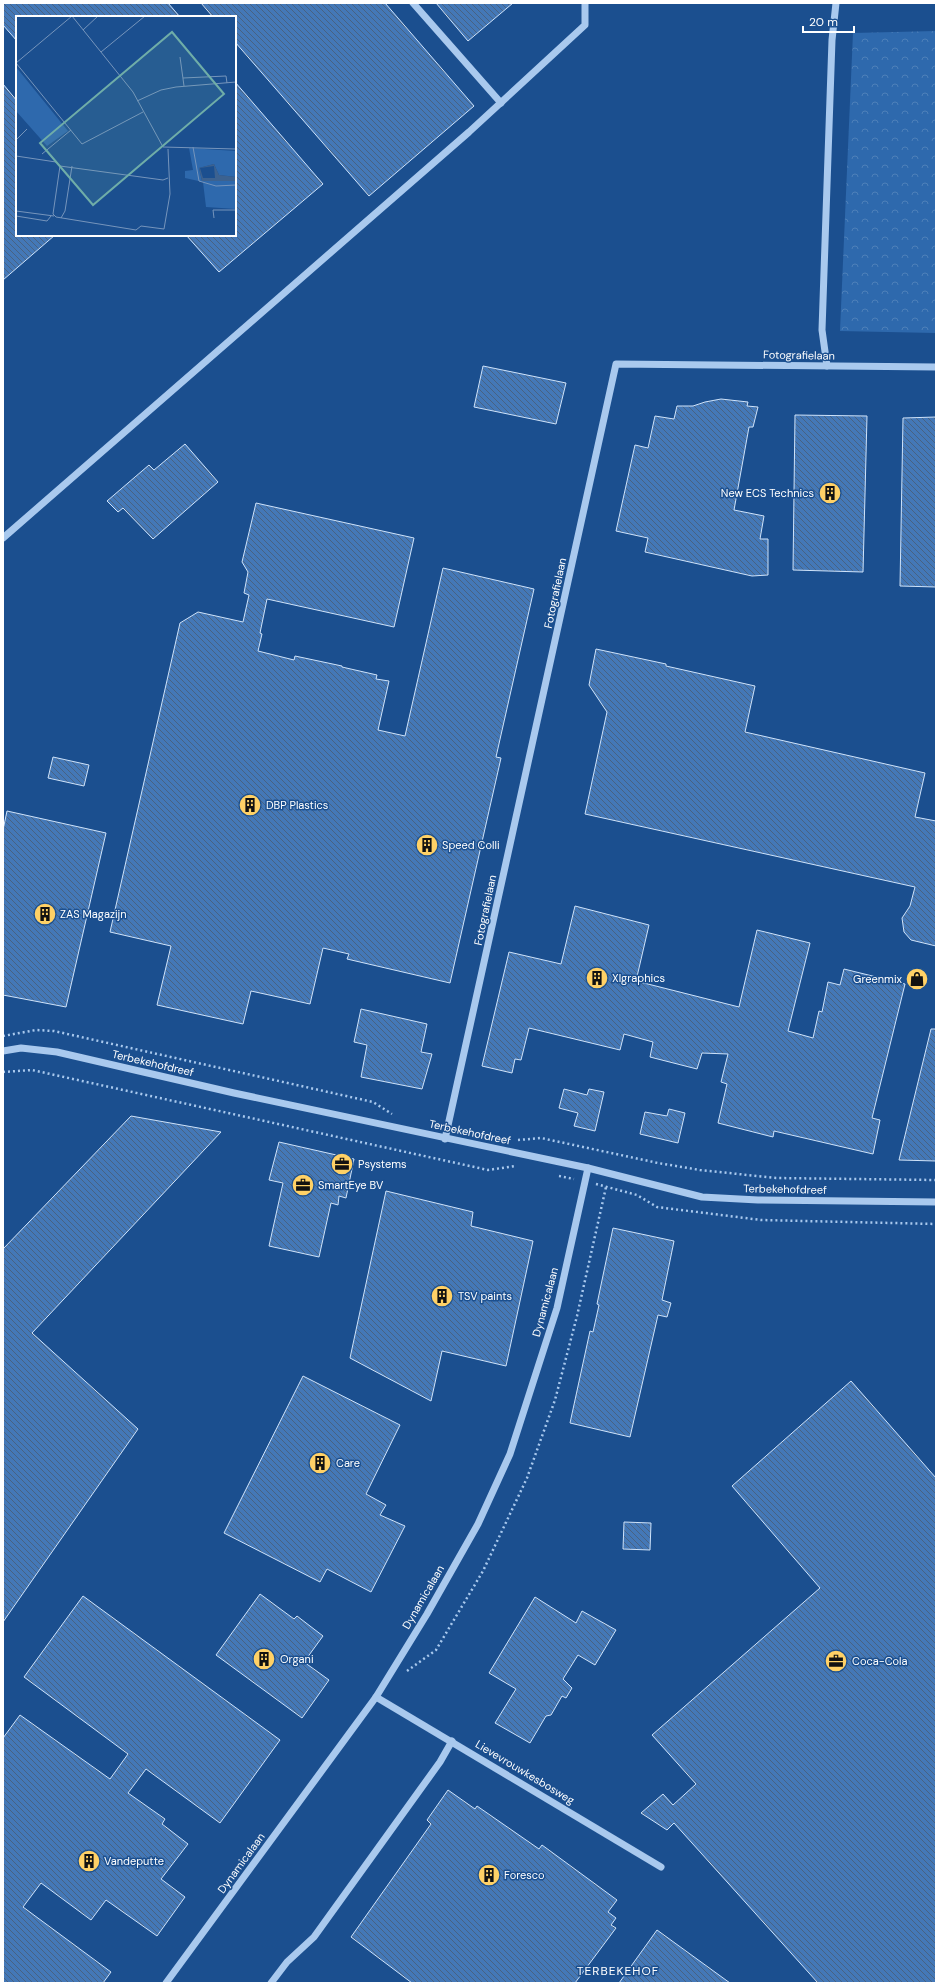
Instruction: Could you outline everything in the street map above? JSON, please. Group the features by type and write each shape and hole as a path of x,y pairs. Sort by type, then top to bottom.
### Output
{"street":[{"path":"413,3 501,103"},
{"path":"3,538 501,103 585,25 585,3"},
{"path":"827,366 822,330 832,40 836,3"},
{"name":"Fotografielaan","path":"445,1139 616,364 936,368"},
{"name":"Terbekehofdreef","path":"3,1051 21,1048 57,1052 445,1139 588,1168 702,1197 758,1200 936,1202"},
{"name":"Dynamicalaan","path":"166,1983 376,1697 427,1614 478,1524 510,1454 557,1308 588,1168"},
{"name":"Lievevrouwkesbosweg","path":"376,1697 661,1867"},
{"path":"272,1983 287,1962 314,1937 440,1762 452,1741"}],"path":[{"path":"3,1036 36,1030 54,1030 373,1102 393,1114"},
{"path":"3,1072 32,1070 488,1170 514,1166 521,1168"},
{"path":"512,1140 541,1138 658,1163 700,1170 776,1178 936,1180"},
{"path":"557,1175 585,1182"}],"green space":[{"path":"936,31 936,333 840,331 853,33"}],"building":[{"path":"3,3 168,3 179,16 16,16 16,40 3,25"},
{"path":"201,3 385,3 474,106 369,196 236,43 236,16 212,16"},
{"path":"436,3 513,3 468,41"},
{"path":"236,83 323,184 219,272 187,236 236,236"},
{"path":"3,84 16,100 16,236 54,236 3,280"},
{"path":"483,366 566,383 556,424 474,407"},
{"path":"721,399 748,402 747,406 758,407 753,427 749,427 734,510 764,516 760,539 768,539 768,575 752,576 645,552 648,538 616,531 635,445 648,448 655,416 674,419 677,406 693,406"},
{"name":"New ECS Technics","path":"795,415 867,416 863,572 793,570"},
{"path":"936,417 936,587 900,586 903,418"},
{"path":"185,444 218,482 153,539 123,508 118,512 107,501 149,465 154,470"},
{"path":"256,503 414,538 394,627 267,599 260,633 262,634 258,651 294,660 295,656 342,666 377,675 376,679 389,681 378,730 405,736 443,568 534,589 496,757 501,758 450,983 347,959 349,954 323,948 310,1004 251,991 243,1024 157,1005 171,946 110,932 180,623 198,612 243,622 249,595 244,593 248,572 242,562"},
{"path":"596,649 666,664 666,666 755,686 745,732 925,773 915,817 936,821 936,946 911,940 904,932 902,918 910,906 915,887 585,814 607,712 589,685"},
{"path":"53,757 89,765 84,786 48,778"},
{"name":"ZAS Magazijn","path":"7,811 106,833 66,1007 3,995 3,830"},
{"path":"575,906 649,925 636,981 739,1007 757,930 810,943 788,1031 813,1038 819,1011 822,1012 828,982 840,985 844,969 905,984 872,1118 880,1120 873,1154 774,1131 773,1137 718,1123 727,1084 721,1082 728,1054 702,1053 697,1069 650,1057 653,1042 624,1034 620,1050 529,1028 521,1060 515,1059 512,1073 482,1066 509,952 561,964"},
{"path":"361,1009 427,1024 421,1052 432,1054 422,1089 361,1077 367,1045 354,1042"},
{"path":"931,1029 936,1029 936,1161 899,1160"},
{"path":"564,1089 587,1095 589,1089 604,1092 595,1131 574,1126 578,1113 559,1108"},
{"path":"669,1109 685,1113 678,1143 640,1134 645,1112 667,1116"},
{"path":"131,1116 221,1132 32,1333 138,1429 3,1622 3,1249"},
{"path":"279,1142 354,1159 346,1198 339,1196 338,1205 331,1203 319,1257 269,1246 283,1183 269,1180"},
{"name":"TSV paints","path":"386,1191 473,1212 471,1226 533,1241 506,1366 442,1351 431,1401 350,1358"},
{"path":"613,1228 674,1241 662,1300 671,1303 667,1317 658,1315 630,1437 570,1423 590,1331 593,1332 599,1305 597,1304"},
{"name":"Care","path":"303,1376 400,1425 366,1494 386,1505 380,1515 405,1526 371,1592 327,1569 320,1582 224,1533"},
{"name":"Coca-Cola","path":"851,1381 936,1478 936,1983 818,1983 674,1823 667,1830 641,1813 663,1794 673,1805 696,1784 652,1735 820,1588 732,1486"},
{"path":"624,1522 651,1523 650,1550 623,1549"},
{"name":"Organi","path":"260,1594 294,1619 297,1616 323,1636 304,1662 329,1680 302,1718 216,1655"},
{"path":"83,1596 280,1740 220,1823 146,1769 128,1793 165,1819 162,1824 188,1844 161,1879 185,1897 157,1936 106,1900 91,1920 41,1883 23,1907 111,1972 103,1983 3,1983 3,1738 20,1715 110,1779 128,1754 24,1677"},
{"path":"535,1597 576,1623 582,1611 616,1630 595,1665 578,1655 563,1679 572,1688 566,1698 562,1696 551,1715 546,1716 530,1743 495,1723 516,1689 489,1673"},
{"name":"Foresco","path":"448,1790 475,1809 477,1806 539,1849 542,1845 617,1900 608,1912 616,1918 611,1925 616,1928 575,1983 412,1983 351,1937 431,1824 427,1820"},
{"path":"657,1930 730,1983 619,1983"}],"place":[{"name":"New ECS Technics","path":"830,493"},
{"name":"DBP Plastics","path":"250,805"},
{"name":"Speed Colli","path":"427,845"},
{"name":"ZAS Magazijn","path":"45,914"},
{"name":"Xlgraphics","path":"597,978"},
{"name":"Greenmix","path":"917,979"},
{"name":"Psystems","path":"342,1164"},
{"name":"SmartEye BV","path":"303,1185"},
{"name":"TSV paints","path":"442,1296"},
{"name":"Care","path":"320,1463"},
{"name":"Organi","path":"264,1659"},
{"name":"Coca-Cola","path":"836,1661"},
{"name":"Vandeputte","path":"89,1861"},
{"name":"Foresco","path":"489,1875"}],"district":[{"name":"TERBEKEHOF","path":"618,1971"}]}
